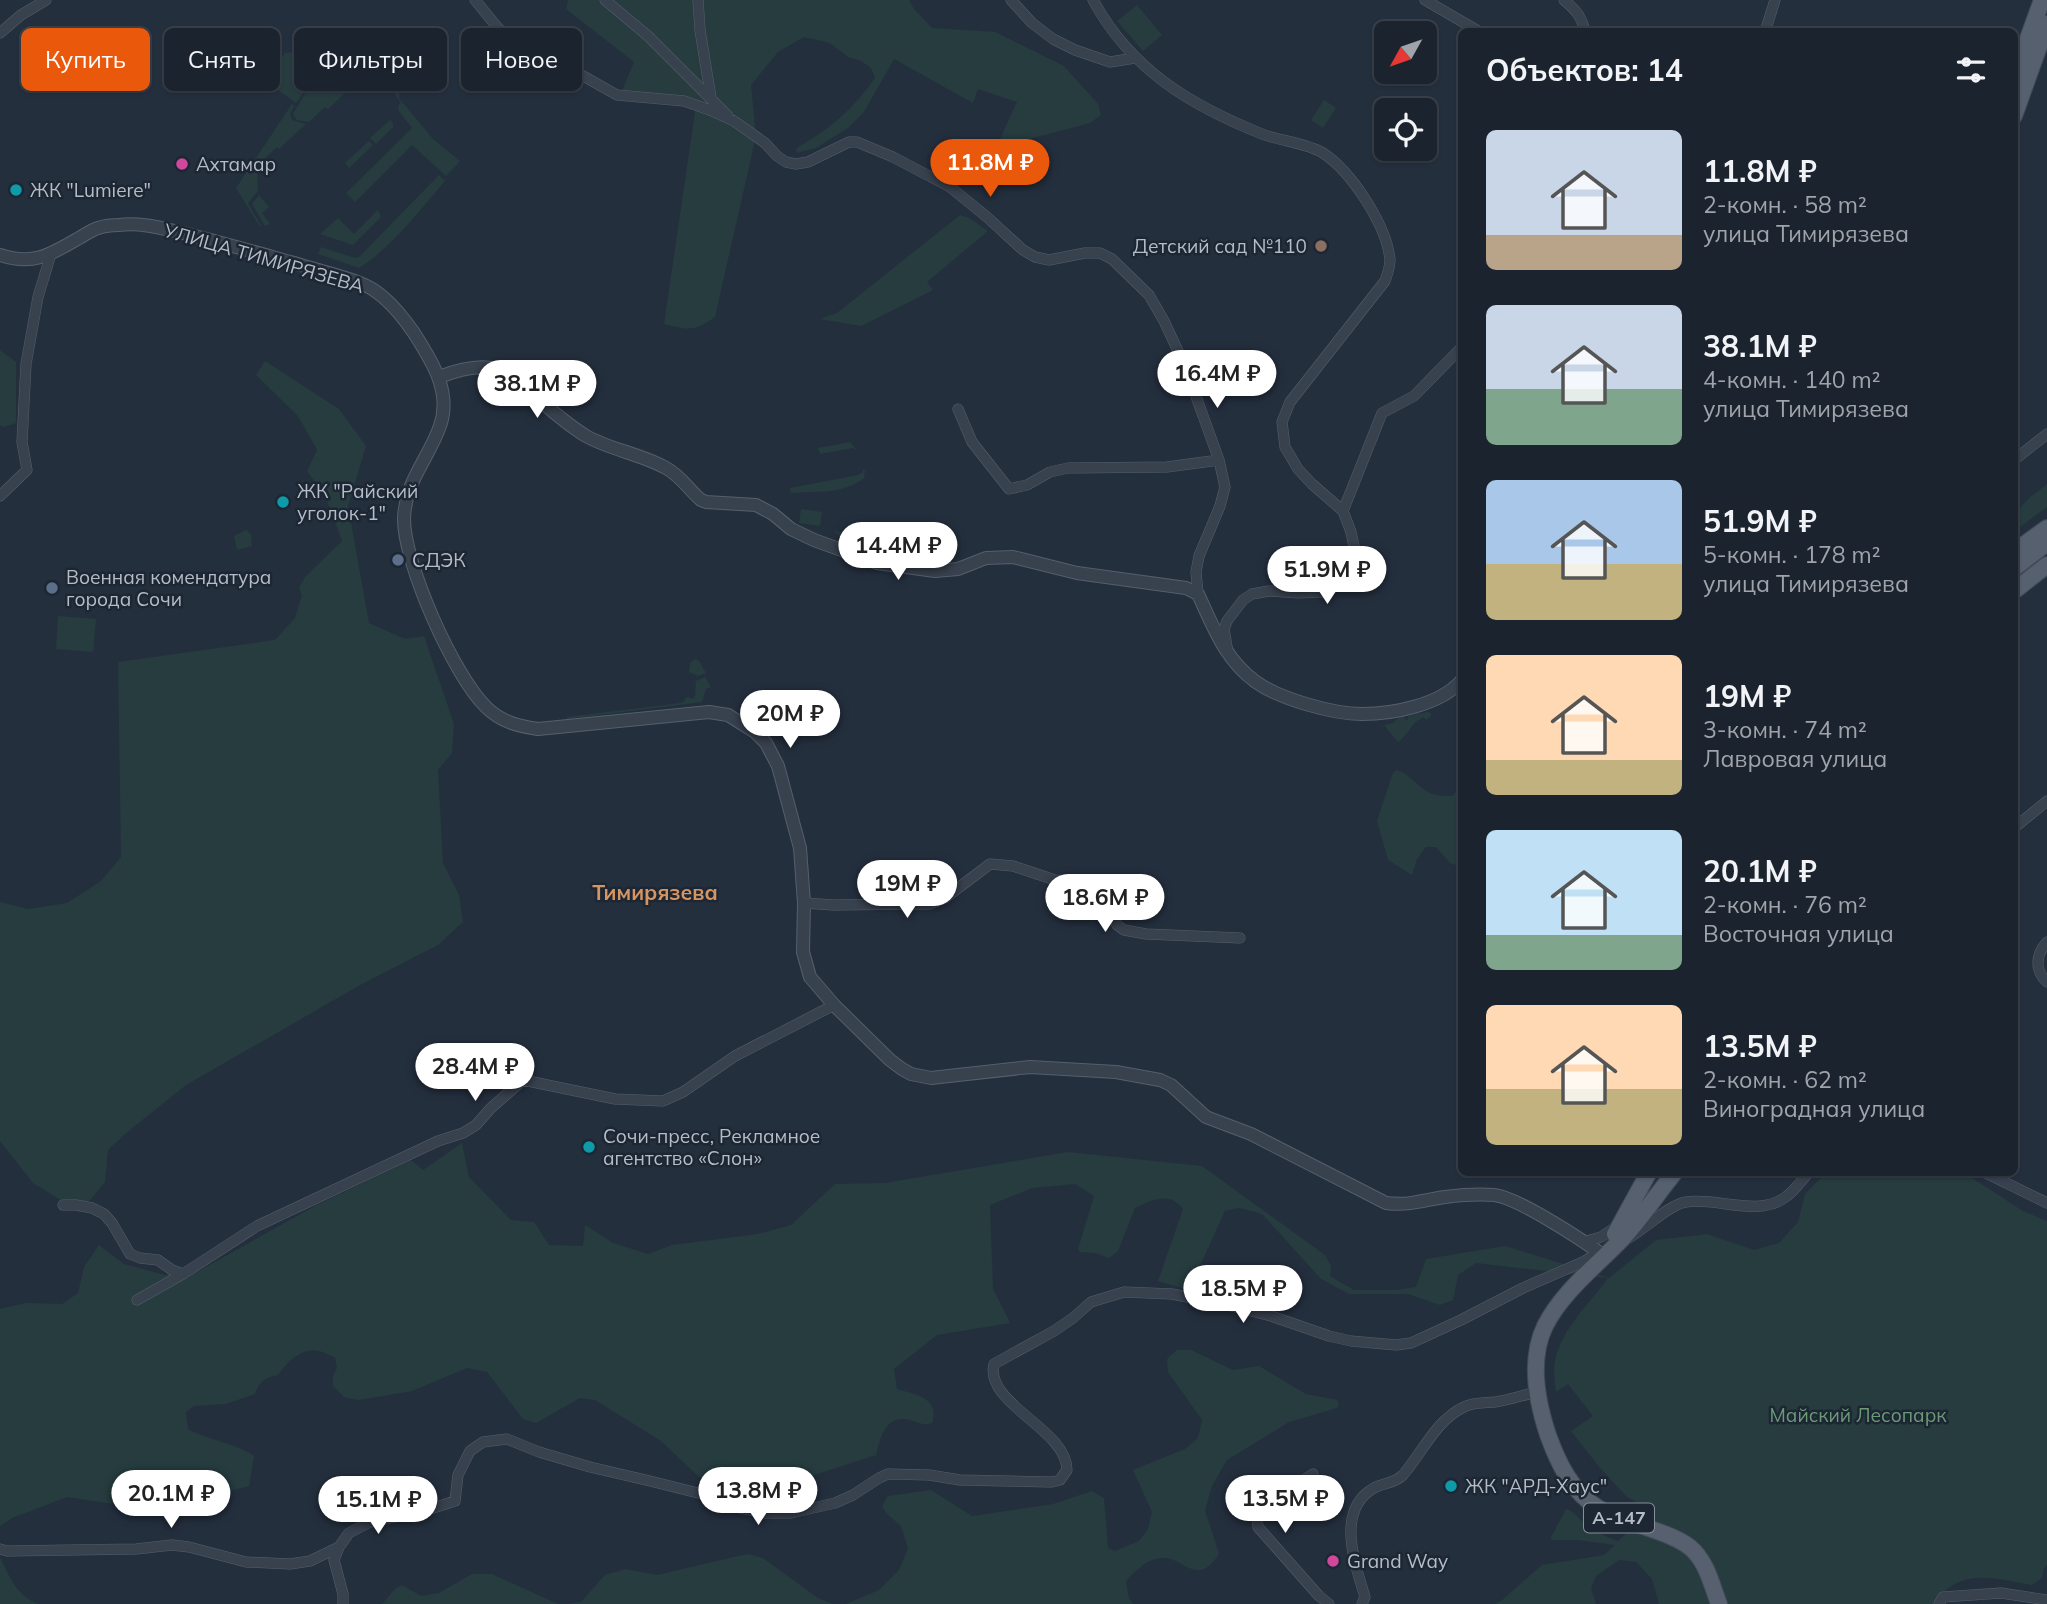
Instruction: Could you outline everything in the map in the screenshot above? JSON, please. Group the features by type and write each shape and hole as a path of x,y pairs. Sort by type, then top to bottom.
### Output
{"main road":[{"path":"2018,66 2042,0"},
{"path":"2018,105 2047,24"},
{"path":"2018,549 2047,528"},
{"path":"2018,565 2047,543"},
{"path":"2018,588 2047,565"},
{"name":"А-147","path":"1604,1253 1647,1176"},
{"name":"А-147","path":"1658,1176 1604,1253 1544,1328 1535,1366 1537,1392 1556,1457 1568,1478 1598,1507 1684,1543 1694,1550 1706,1570 1719,1604"},
{"name":"А-147","path":"1604,1253 1622,1238 1672,1176"}],"street":[{"path":"0,33 21,15 46,0"},
{"path":"475,0 498,29 510,38 617,95 684,101 734,121"},
{"path":"605,0 648,36 734,121 786,162 808,162 849,142 857,142 893,157 963,195 1023,250 1035,257 1049,260 1100,253 1112,259 1149,295 1185,366 1219,460 1225,487 1199,556 1196,572 1198,594 1222,645 1234,663 1256,682 1276,693 1327,710 1362,714 1422,704 1441,697 1458,685"},
{"path":"698,0 699,30 711,99"},
{"path":"1011,0 1032,23 1053,39 1075,50 1110,62 1135,58"},
{"path":"1093,0 1102,17 1135,58 1171,87 1264,135 1320,151 1333,161 1349,177 1375,214 1390,261 1385,281 1290,402 1282,422 1285,447 1298,469 1343,512 1351,532 1357,561 1351,576 1323,592 1269,591 1252,594 1234,611 1224,629 1226,644 1234,663"},
{"path":"1424,0 1473,28"},
{"path":"1564,0 1582,19 1584,28"},
{"path":"1766,28 1775,0"},
{"name":"УЛИЦА ТИМИРЯЗЕВА","path":"0,255 14,260 30,260 51,254 97,228 122,224 146,225 234,245 360,283 383,297 430,356 443,392 440,426 410,486 404,522 417,578 446,645 476,695 500,718 515,725 538,729 709,712 728,715 766,743 779,766 800,848 805,963 810,977 834,1006 890,1060 911,1074 931,1078 1030,1067 1116,1072 1160,1080 1171,1085 1206,1118 1251,1134 1386,1203 1402,1205 1446,1197 1497,1195 1522,1205 1604,1253"},
{"path":"0,496 27,470 22,442 26,364 38,297 51,254"},
{"path":"1343,512 1382,413 1414,396 1458,351"},
{"path":"439,377 472,368 495,369 586,435 669,469 701,500 756,505 802,535 877,563 935,571 958,569 986,558 1013,557 1077,573 1186,588 1198,594"},
{"path":"958,410 972,442 1009,489 1027,485 1050,472 1068,468 1167,467 1219,460"},
{"path":"2018,457 2047,434"},
{"path":"2018,825 2047,801"},
{"path":"804,903 930,904 945,898 990,864 1013,866 1055,880 1080,881 1111,911 1117,925 1124,930 1240,938"},
{"path":"2047,942 2038,954 2038,965 2047,982"},
{"path":"137,1300 257,1226 438,1141 463,1133 476,1125 523,1080 615,1099 663,1101 682,1092 734,1055 834,1006"},
{"path":"343,1604 344,1594 334,1560 338,1547 349,1533 370,1522 424,1511 455,1501 458,1475 470,1451 483,1442 508,1439 539,1452 590,1467 710,1496 740,1508 766,1513 791,1513 835,1503 888,1475 1052,1482 1060,1480 1067,1470 1064,1457 1049,1437 1006,1396 998,1385 993,1370 994,1364 1054,1331 1099,1298 1124,1292 1172,1294 1270,1316 1329,1336 1396,1345 1411,1343 1523,1288 1604,1253 1683,1202 1703,1201 1750,1207 1770,1203 1786,1197 1805,1176"},
{"path":"1992,1176 2047,1203"},
{"path":"63,1205 92,1208 104,1214 130,1254 159,1260 183,1274"},
{"path":"1583,1242 1601,1237 1624,1219"},
{"path":"1362,1604 1366,1597 1351,1538 1350,1520 1363,1497 1373,1488 1401,1477 1436,1430 1466,1405 1537,1392"},
{"path":"1313,1474 1261,1508 1257,1516 1258,1527 1329,1604"},
{"path":"0,1549 136,1549 172,1545 246,1562 290,1564 310,1561 338,1547"},
{"path":"1939,1604 1943,1597 2001,1592 2047,1600"}],"green space":[{"path":"568,0 909,0 932,28 995,32 1064,66 1098,104 1101,115 1090,123 1006,145 998,143 1017,102 978,89 973,103 894,59 864,112 848,128 816,148 797,153 796,149 822,132 851,107 875,78 871,68 848,57 830,43 804,37 778,52 751,85 756,136 715,317 696,327 679,328 664,324 696,105 619,98 634,62 566,9"},
{"path":"1137,5 1162,35 1143,51 1117,21"},
{"path":"294,52 294,91 347,91 309,122 297,120 293,114 306,92 296,103 279,91 280,59 285,53"},
{"path":"392,91 400,91 399,98 433,139 460,161 446,176 412,145 355,202 346,193 412,128 398,110 401,102"},
{"path":"1324,100 1336,108 1323,128 1311,120"},
{"path":"292,104 292,120 306,124 257,166 258,191 248,203 260,227 236,188"},
{"path":"390,120 393,127 376,144 370,138"},
{"path":"369,141 373,145 349,168 345,163"},
{"path":"439,175 445,181 415,216 394,240 359,268 318,254 321,247 359,257"},
{"path":"259,195 269,207 262,213 270,224 265,226 252,204"},
{"path":"378,210 381,217 353,245 320,234 338,218 354,234"},
{"path":"960,215 988,231 927,282 933,290 861,326 820,319 837,313"},
{"path":"0,350 16,362 16,423 4,427 0,425"},
{"path":"265,361 339,409 366,446 348,506 369,623 405,639 424,636 454,724 452,753 438,770 443,863 459,895 463,922 438,945 362,984 186,1085 108,1150 105,1182 80,1212 33,1183 0,1141 0,902 28,909 67,903 101,881 121,857 118,662 275,640 295,618 302,595 299,588 305,577 342,541 325,495 307,471 317,450 298,416 256,375"},
{"path":"850,442 858,451 853,448 820,454 818,448"},
{"path":"863,470 864,478 838,490 791,493 790,488 858,475"},
{"path":"2047,484 2047,507 2018,528 2018,513 2029,499"},
{"path":"801,509 822,512 820,526 799,523"},
{"path":"933,523 942,529 949,553 929,555 930,528"},
{"path":"246,530 251,534 252,546 237,550 234,536"},
{"path":"834,531 881,538 880,544 839,536"},
{"path":"58,616 96,619 93,652 56,649"},
{"path":"695,659 706,673 698,676 689,672 690,663"},
{"path":"705,677 711,687 706,689 702,702 568,719 566,717 681,703 688,697 692,699 695,696 696,681"},
{"path":"1428,712 1431,716 1426,720 1424,717 1419,720 1398,742 1384,725 1393,723 1398,718 1404,717 1407,721 1408,716"},
{"path":"1396,770 1405,774 1436,795 1453,796 1458,787 1456,865 1450,863 1436,847 1426,847 1417,859 1412,875 1388,860 1377,821"},
{"name":"Майский Лесопарк","path":"462,1143 469,1177 511,1220 534,1222 549,1245 583,1246 585,1225 613,1243 648,1254 672,1245 758,1234 791,1225 835,1184 885,1183 1068,1152 1202,1166 1325,1255 1331,1266 1330,1276 1354,1290 1416,1287 1426,1259 1505,1246 1609,1278 1656,1240 1707,1234 1754,1250 1779,1243 1798,1222 1805,1194 1823,1176 1969,1176 2023,1211 2047,1221 2047,1565 2042,1578 2032,1585 1987,1578 1965,1580 1946,1590 1937,1604 1659,1604 1652,1579 1636,1562 1619,1560 1596,1576 1591,1589 1596,1604 1495,1604 1542,1565 1604,1555 1615,1545 1552,1540 1551,1537 1566,1509 1593,1529 1618,1541 1651,1510 1627,1497 1571,1431 1593,1416 1568,1384 1556,1392 1554,1369 1561,1343 1575,1320 1608,1278 1476,1263 1458,1275 1453,1300 1440,1305 1408,1294 1349,1294 1321,1279 1262,1214 1239,1208 1225,1211 1189,1290 1158,1281 1183,1209 1178,1203 1160,1199 1135,1208 1118,1251 1109,1258 1080,1252 1078,1249 1094,1196 1075,1184 1032,1188 990,1205 993,1289 1010,1323 937,1335 894,1369 897,1389 925,1398 929,1402 934,1414 932,1423 922,1424 898,1419 884,1431 876,1455 811,1476 722,1486 699,1477 661,1441 595,1400 580,1398 536,1423 523,1419 487,1372 467,1368 412,1391 359,1400 344,1397 333,1386 333,1376 337,1368 335,1358 326,1353 310,1351 296,1356 278,1375 263,1381 255,1394 226,1404 194,1406 186,1412 188,1429 254,1456 249,1486 159,1511 67,1497 12,1518 0,1526 0,1309 26,1303 62,1304 78,1293 84,1267 99,1245 124,1264 165,1275 197,1272 315,1206 411,1160 423,1170"},
{"path":"1177,1350 1191,1350 1233,1370 1259,1366 1306,1394 1337,1400 1339,1403 1337,1408 1289,1422 1227,1460 1212,1486 1205,1510 1219,1554 1211,1564 1197,1570 1170,1559 1156,1559 1146,1563 1126,1581 1133,1604 846,1604 879,1590 899,1570 908,1549 901,1526 882,1506 888,1496 931,1490 972,1516 1053,1504 1092,1491 1104,1498 1108,1548 1115,1551 1139,1541 1148,1529 1152,1512 1133,1470 1185,1449 1198,1438 1202,1420 1168,1372 1167,1359"},
{"path":"747,1554 763,1558 818,1598 833,1604 567,1604 581,1602 605,1575 625,1569 657,1575"},
{"path":"0,1557 19,1591 38,1604 0,1604"},
{"path":"472,1574 492,1574 558,1604 382,1604 402,1585 421,1596 439,1593"}],"place":[{"name":"Ахтамар","path":"182,164"},
{"name":"ЖК \"Lumiere\"","path":"16,190"},
{"name":"Детский сад №110","path":"1321,246"},
{"name":"ЖК \"Райский уголок-1\"","path":"283,502"},
{"name":"СДЭК","path":"398,560"},
{"name":"Военная комендатура города Сочи","path":"52,588"},
{"name":"Сочи-пресс, Рекламное агентство «Слон»","path":"589,1147"},
{"name":"ЖК \"АРД-Хаус\"","path":"1451,1486"},
{"name":"Grand Way","path":"1333,1561"}],"district":[{"name":"Тимирязева","path":"655,893"}]}
